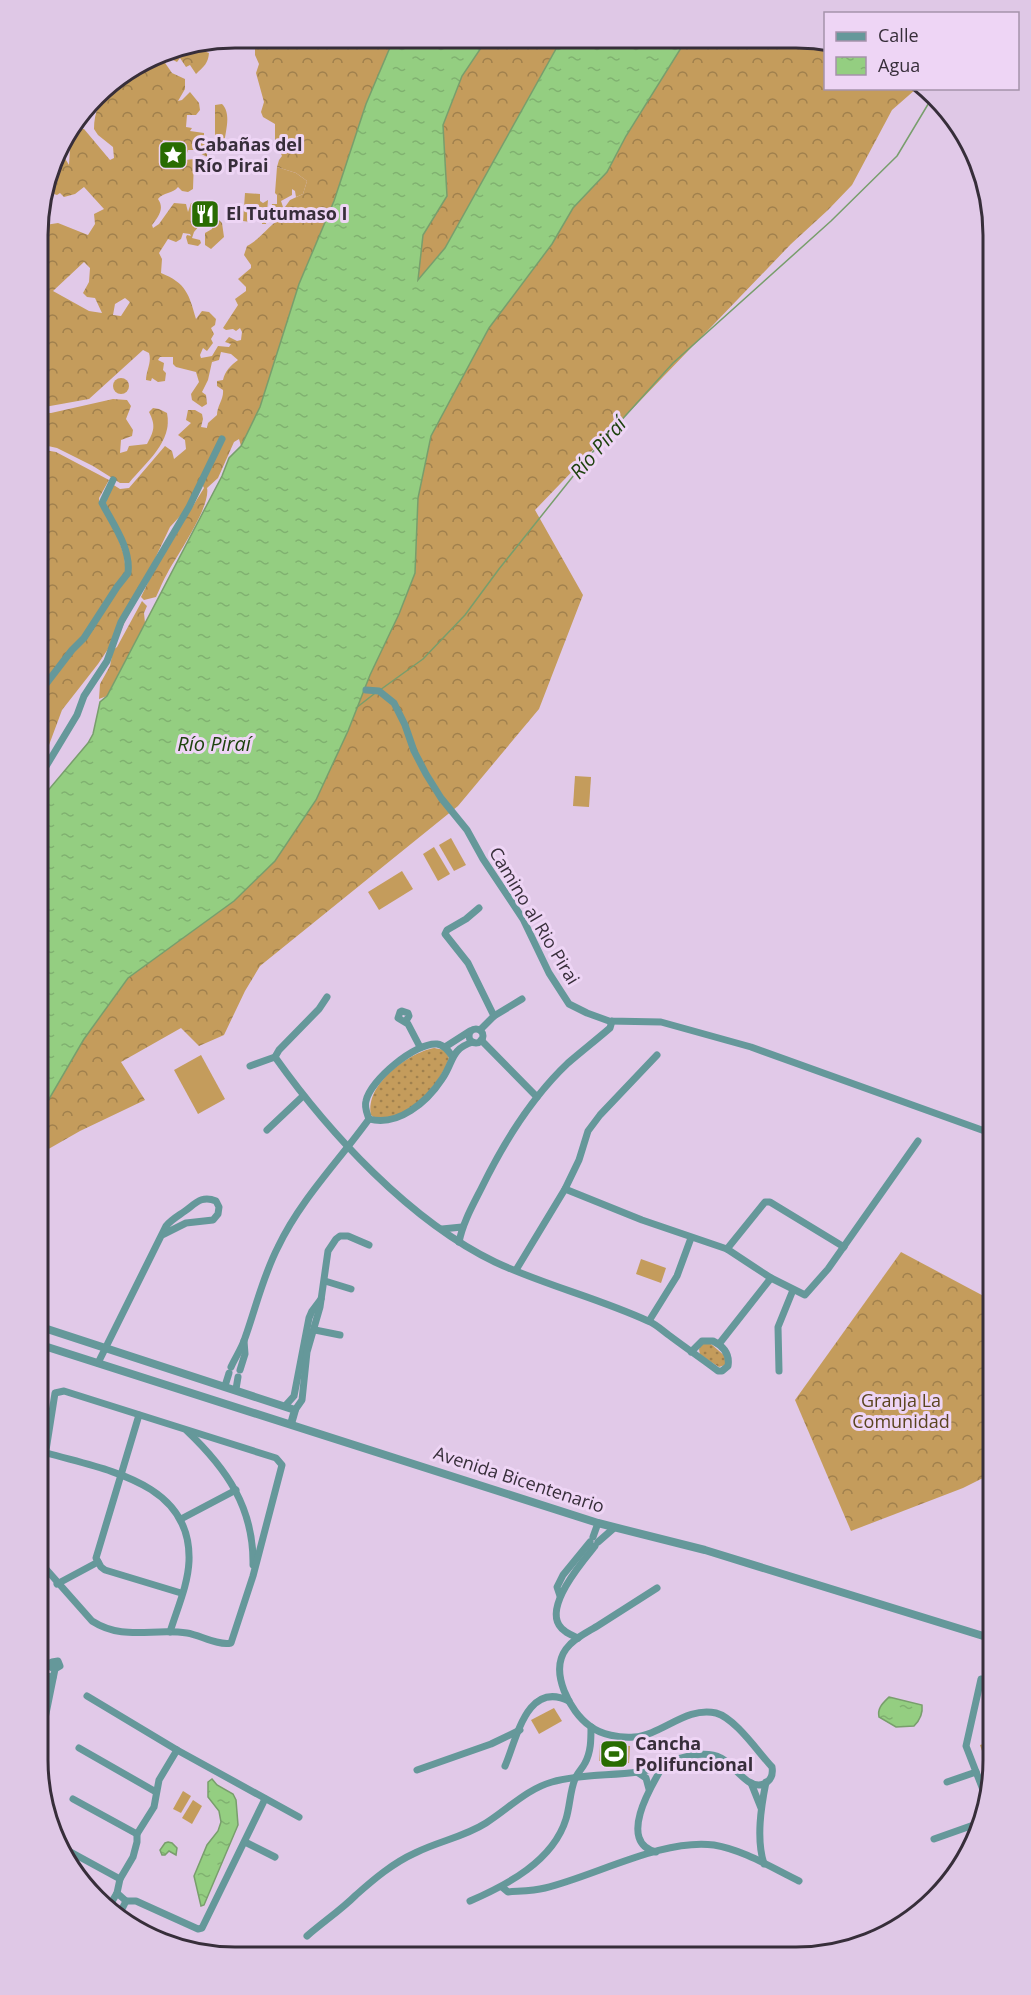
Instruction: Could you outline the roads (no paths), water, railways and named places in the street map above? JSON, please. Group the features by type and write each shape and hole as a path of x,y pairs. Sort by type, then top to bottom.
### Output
{"street":[{"path":"48,763 77,715 84,696 107,661 121,622 185,515 222,439"},
{"path":"48,681 84,638 128,573 126,554 118,532 102,503 112,480"},
{"name":"Camino al Rio Pirai","path":"366,690 379,691 394,703 405,725 414,752 426,774 441,798 467,830 523,919 549,973 569,1004 612,1022 661,1022 751,1047 983,1130"},
{"path":"479,908 447,930 445,934 468,963 494,1016"},
{"path":"250,1066 276,1056 327,997"},
{"path":"480,1030 494,1016 522,999"},
{"path":"406,1021 420,1047"},
{"path":"459,1242 462,1227 488,1173 518,1122 567,1064 610,1028 612,1022"},
{"path":"445,1047 474,1029 480,1030"},
{"path":"452,1056 445,1047 436,1044 420,1047 400,1060 369,1094 365,1109 369,1119 377,1122 389,1121 416,1107 441,1081 448,1070 452,1056 464,1045 477,1041 483,1036 480,1030"},
{"path":"470,1031 469,1038 477,1041 537,1097"},
{"path":"276,1056 303,1096 348,1148 401,1197 459,1242 496,1262 649,1321 718,1371 728,1366 729,1359 719,1344 713,1341 702,1341 692,1352"},
{"path":"516,1270 565,1189 579,1161 588,1131 600,1115 657,1056"},
{"path":"267,1130 303,1096"},
{"path":"220,1402 230,1370 244,1341 263,1281 278,1246 300,1208 369,1119"},
{"path":"565,1189 691,1238 708,1241 727,1249 771,1278 806,1295 844,1247 918,1140"},
{"path":"98,1363 166,1226 199,1200 209,1198 216,1201 219,1207 218,1214 213,1220 186,1223 162,1235"},
{"path":"727,1249 765,1202 770,1202 844,1247"},
{"path":"442,1229 462,1227"},
{"path":"291,1424 295,1410 302,1400 307,1352 315,1330 328,1251 340,1236 348,1236 369,1245"},
{"path":"649,1321 676,1276 691,1238"},
{"path":"719,1344 771,1278"},
{"path":"324,1281 351,1289"},
{"path":"779,1371 778,1327 793,1290"},
{"path":"280,1421 285,1406 294,1396 309,1318 321,1299"},
{"path":"48,1329 295,1410"},
{"path":"315,1330 340,1335"},
{"path":"231,1405 245,1354 244,1341"},
{"name":"Avenida Bicentenario","path":"48,1347 614,1528 713,1552 983,1636"},
{"path":"48,1440 55,1393 64,1391 276,1458 282,1465 253,1576 231,1643 224,1644 198,1636 170,1632 125,1634 100,1626 92,1621 48,1573"},
{"path":"139,1415 96,1552 98,1563 105,1570 181,1593"},
{"path":"185,1429 220,1464 236,1490 250,1529 253,1576"},
{"path":"48,1454 120,1474 150,1487 163,1497 181,1519 187,1540 189,1560 187,1577 170,1632"},
{"path":"181,1519 236,1490"},
{"path":"596,1540 598,1523"},
{"path":"578,1638 559,1626 555,1616 560,1596 596,1540 614,1528"},
{"path":"57,1584 98,1563"},
{"path":"657,1588 578,1638 565,1650 560,1663 560,1677 569,1701 579,1716 591,1727 612,1736 635,1737 657,1731 694,1714 705,1712 717,1714 728,1719 772,1767 772,1776 766,1782 758,1785 751,1783"},
{"path":"48,1676 53,1676"},
{"path":"48,1678 53,1676"},
{"path":"48,1705 53,1676"},
{"path":"981,1785 966,1746 981,1679 983,1680"},
{"path":"87,1696 177,1750 298,1817"},
{"path":"505,1766 530,1708 536,1701 553,1696 569,1701"},
{"path":"470,1901 502,1887 544,1855 557,1838 566,1822 575,1777 585,1763 589,1752 591,1727"},
{"path":"417,1770 491,1744 520,1730"},
{"path":"79,1748 156,1792"},
{"path":"112,1901 117,1893 120,1879 133,1857 137,1834 154,1807 159,1780 177,1750"},
{"path":"307,1936 391,1866 415,1852 465,1835 487,1823 536,1788 551,1782 575,1777 637,1772 702,1754 720,1757 733,1766 751,1783 762,1810"},
{"path":"656,1852 645,1847 639,1837 638,1821 649,1789 663,1766"},
{"path":"637,1772 646,1778 649,1789"},
{"path":"946,1782 976,1772"},
{"path":"764,1864 760,1847 766,1782"},
{"path":"73,1799 137,1834"},
{"path":"117,1893 126,1901 136,1901 198,1929 202,1928 265,1799"},
{"path":"934,1839 971,1826"},
{"path":"245,1842 274,1857"},
{"path":"502,1887 508,1892 544,1888 682,1845 714,1845 730,1849 799,1881"},
{"path":"74,1854 120,1879"},
{"path":"122,1909 126,1901"}],"water":[{"name":"Río Piraí","path":"390,48 481,48 462,76 443,125 447,196 423,235 418,280 445,248 557,48 681,48 626,136 607,172 573,208 552,244 489,328 431,436 418,498 415,573 316,800 275,861 234,901 128,978 84,1039 48,1101 48,790 93,734 100,702 107,696 222,476 229,458 241,446 260,407 299,284 334,201 366,104"},
{"path":"889,1697 922,1705 920,1717 914,1726 896,1727 879,1717 880,1708"},
{"path":"212,1779 217,1785 233,1794 236,1800 238,1825 204,1905 201,1906 194,1876 207,1845 218,1831 221,1822 219,1811 208,1797 208,1782"},
{"path":"168,1842 177,1848 176,1855 169,1851 162,1855 160,1850"}],"waterway":[{"name":"Río Piraí","path":"380,690 423,659 465,615 590,455 673,363 831,221 897,156 928,104"},
{"name":"Río Piraí","path":"356,708 374,694"}],"place":[{"name":"Cabañas del Río Pirai","path":"173,155"},
{"name":"El Tutumaso I","path":"205,214"},
{"name":"Cancha Polifuncional","path":"614,1754"}],"park label":[{"name":"Granja La Comunidad","path":"901,1411"}]}
